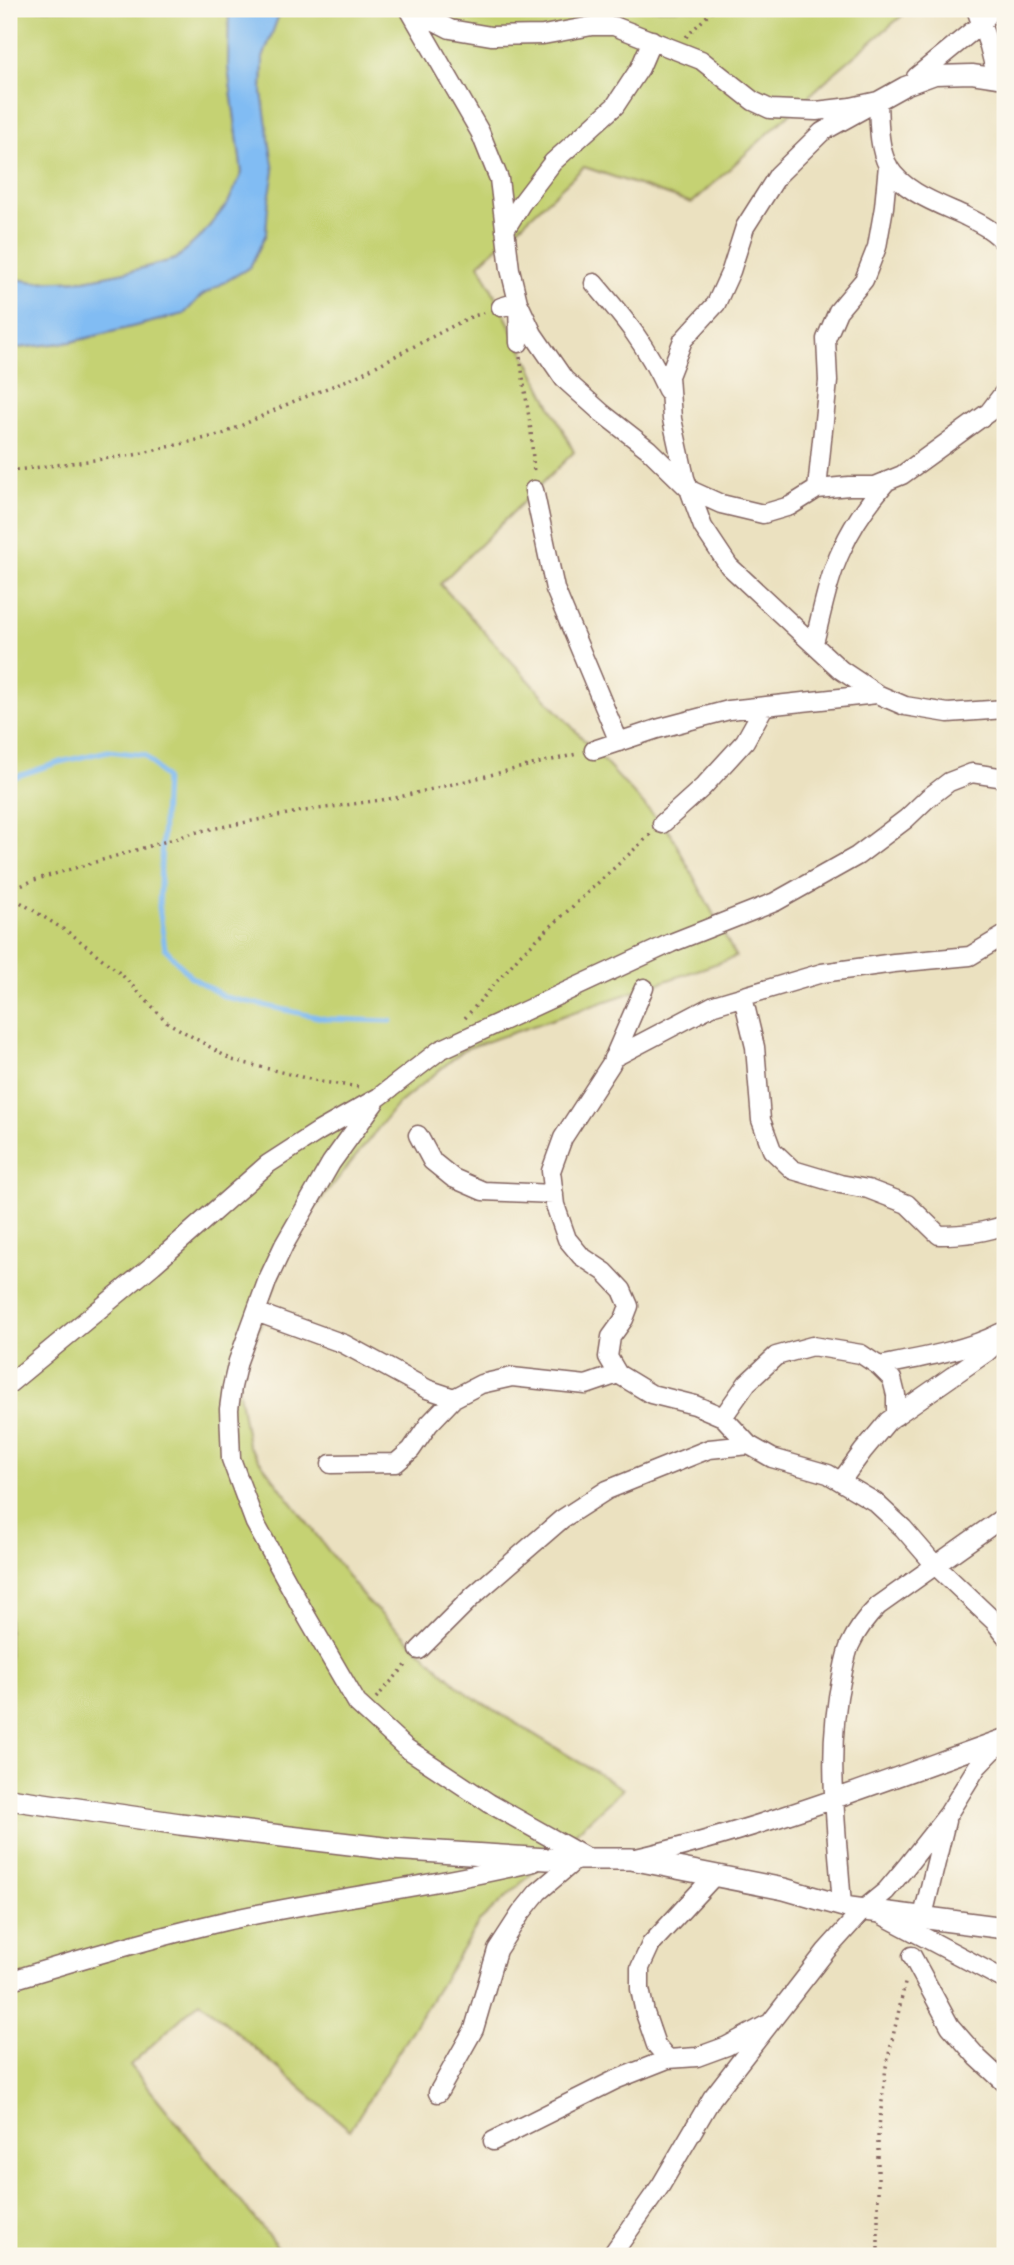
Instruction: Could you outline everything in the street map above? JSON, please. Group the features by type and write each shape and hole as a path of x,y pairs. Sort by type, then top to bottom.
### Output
{"street":[{"path":"410,9 450,29 491,36 543,35 592,26 614,26 701,60 753,101 770,109 816,111 878,101"},
{"path":"410,9 480,132 499,179 510,270 510,305 519,343"},
{"path":"905,86 978,16 993,9"},
{"path":"978,16 1001,78 972,74 935,75 905,86 822,132 778,175 745,228 731,271 716,304 683,340 669,376 672,419 690,490 703,527 729,566 841,670 877,694 905,706 948,713 1005,709"},
{"path":"505,230 553,162 615,106 640,68 652,40"},
{"path":"817,489 828,381 826,340 838,311 864,280 877,247 884,207 888,165 879,134 878,101"},
{"path":"888,165 905,186 979,222 1001,237 1005,244"},
{"path":"594,283 626,320 653,359 670,396"},
{"path":"510,305 564,379 648,449 690,490 721,505 763,514 790,506 817,489 875,486 902,475 989,412 1005,391"},
{"path":"814,643 841,550 866,506 887,481"},
{"path":"534,490 555,589 620,742"},
{"path":"594,750 729,710 877,694"},
{"path":"662,824 702,787 745,741 764,706"},
{"path":"9,1384 153,1265 268,1164 383,1094 440,1050 671,943 775,902 857,856 949,782 972,773 1005,778"},
{"path":"614,1058 703,1010 822,972 970,956 1005,935"},
{"path":"644,988 614,1058 563,1138 551,1171 555,1205 567,1239 582,1256 606,1272 622,1290 629,1307 611,1337 608,1357 618,1374 651,1394 695,1405 723,1417 749,1445 772,1458 828,1474 875,1502 1005,1635"},
{"path":"743,997 755,1047 761,1120 772,1150 793,1170 868,1189 907,1204 939,1235 971,1234 1005,1225"},
{"path":"383,1094 331,1163 268,1279 238,1361 232,1387 229,1409 231,1459 255,1523 357,1703 406,1748 489,1803 582,1858"},
{"path":"418,1135 432,1161 453,1178 483,1191 554,1194"},
{"path":"256,1312 344,1344 427,1389 454,1398"},
{"path":"879,1366 916,1359 988,1339 1005,1331"},
{"path":"841,1482 888,1421 987,1352 1005,1336"},
{"path":"723,1417 747,1383 776,1356 812,1346 861,1354 879,1366 892,1379 896,1395 896,1416"},
{"path":"331,1464 396,1463 411,1450 429,1424 454,1398 481,1384 512,1377 586,1385 618,1374"},
{"path":"419,1650 473,1596 552,1528 607,1490 709,1449 749,1445"},
{"path":"842,1906 833,1743 836,1701 849,1648 862,1622 878,1606 1005,1516"},
{"path":"631,1859 677,1849 834,1799 1005,1738"},
{"path":"611,2256 661,2185 712,2098 826,1951 886,1891 948,1814 977,1767 1005,1738"},
{"path":"9,1799 180,1824 392,1849 547,1859 631,1859 784,1889 842,1906 1005,1928"},
{"path":"923,1916 948,1814"},
{"path":"438,2093 474,2029 498,1950 538,1892 582,1858"},
{"path":"9,1982 90,1956 226,1921 484,1874 547,1859"},
{"path":"668,2059 656,2045 645,2013 640,1989 640,1968 651,1944 714,1876"},
{"path":"868,1910 918,1933 1005,1980"},
{"path":"912,1956 950,2026 1005,2083"},
{"path":"493,2141 615,2080 668,2059 697,2057 727,2046 772,2022"}],"path":[{"path":"674,49 713,9"},
{"path":"9,471 134,455 223,434 357,376 468,318 510,305"},
{"path":"519,343 531,431 534,490"},
{"path":"383,1094 232,1060 167,1022 121,974 74,936 9,893 34,880 201,831 298,812 395,798 594,750"},
{"path":"462,1022 521,954 662,824"},
{"path":"365,1710 419,1650"},
{"path":"877,2256 878,2135 886,2067 912,1956"}],"green space":[{"path":"9,9 229,9 228,67 242,173 228,203 203,234 176,259 85,280 35,282 9,278"},
{"path":"281,9 910,9 833,74 692,203 584,167 479,264 574,452 440,584 671,834 736,957 465,1049 396,1106 293,1235 238,1386 248,1445 366,1600 465,1692 623,1789 479,1922 350,2130 200,2001 130,2065 285,2256 9,2256 9,349 71,342 183,314 201,296 250,267 266,234 267,130 262,93 263,58"}],"water":[{"path":"229,9 281,9 263,58 262,93 274,171 266,234 250,267 201,296 184,314 71,342 9,349 9,278 35,282 85,280 176,259 203,234 228,203 242,173 228,67"}],"waterway":[{"path":"9,779 60,762 108,751 145,755 165,778 159,907 165,948 191,977 225,997 327,1019 391,1021"}]}
